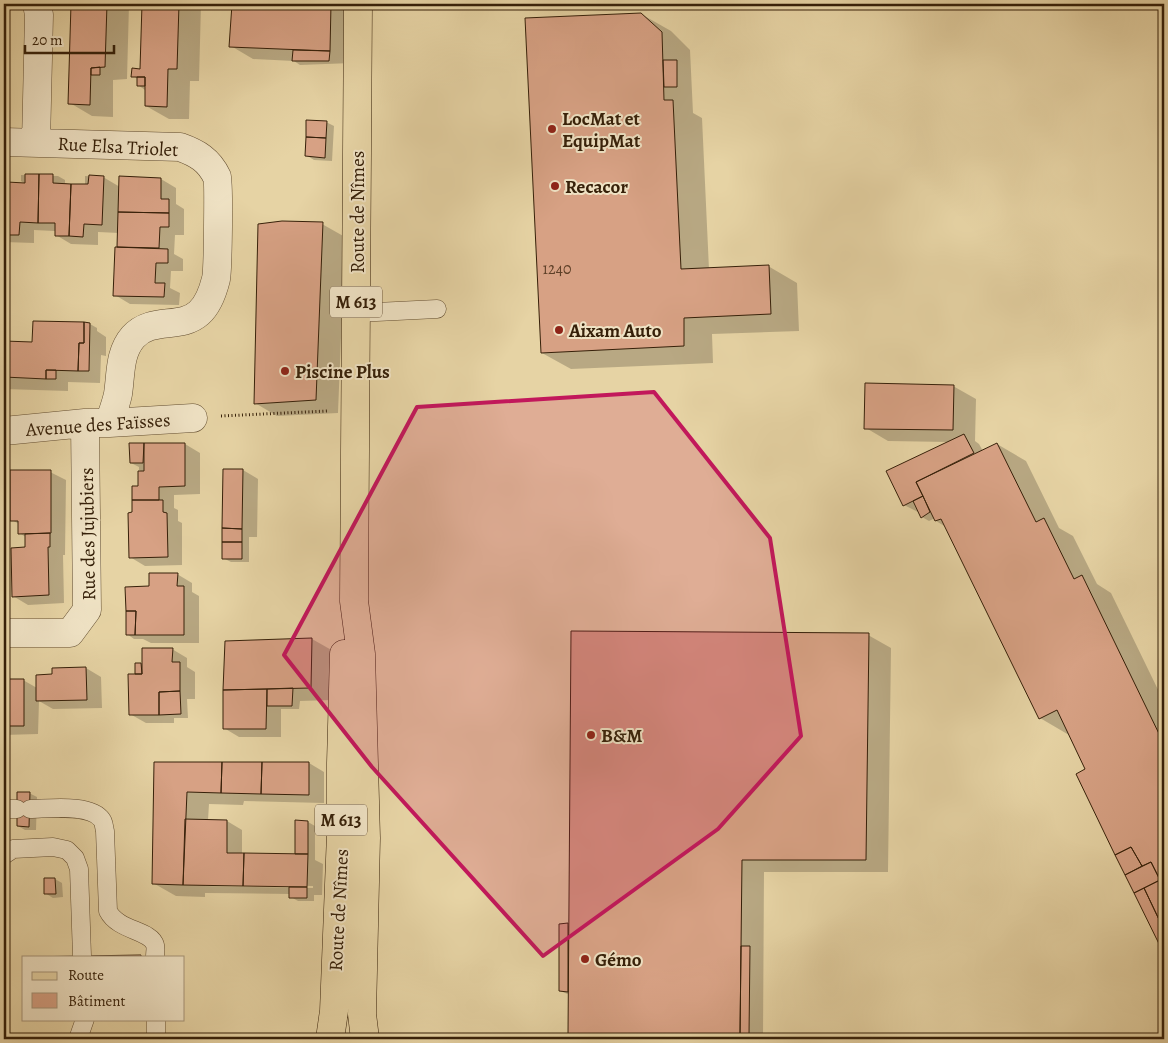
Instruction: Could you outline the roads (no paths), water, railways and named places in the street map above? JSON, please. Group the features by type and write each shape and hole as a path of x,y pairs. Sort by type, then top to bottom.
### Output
{"main road":[{"name":"Route de Nîmes","path":"358,4 354,601 362,663 366,838 362,1014 365,1039"},
{"name":"Route de Nîmes","path":"330,1039 334,1011 341,834 344,653 354,601"}],"street":[{"path":"36,143 39,15 37,4"},
{"name":"Rue Elsa Triolet","path":"4,142 180,147 196,152 209,164 218,179 216,278 210,297 199,313 182,322 159,323 144,328 133,338 125,352 120,368 118,395 97,423"},
{"name":"Avenue des Faïsses","path":"4,431 97,423 193,418"},
{"name":"Rue des Jujubiers","path":"4,633 70,633 87,610 97,423"}],"lane":[{"path":"356,313 437,309"},
{"path":"17,809 84,809 103,820 108,911 112,919 150,938 155,944 155,956"},
{"path":"4,854 13,848 53,847 67,850 75,858 79,869 82,956"},
{"path":"78,1039 85,1020"},
{"path":"156,1020 156,1039"}],"place":[{"name":"LocMat et EquipMat","path":"552,129"},
{"name":"Recacor","path":"555,186"},
{"name":"Aixam Auto","path":"559,330"},
{"name":"Piscine Plus","path":"285,371"},
{"name":"B&M","path":"591,735"},
{"name":"Gémo","path":"585,959"}]}
